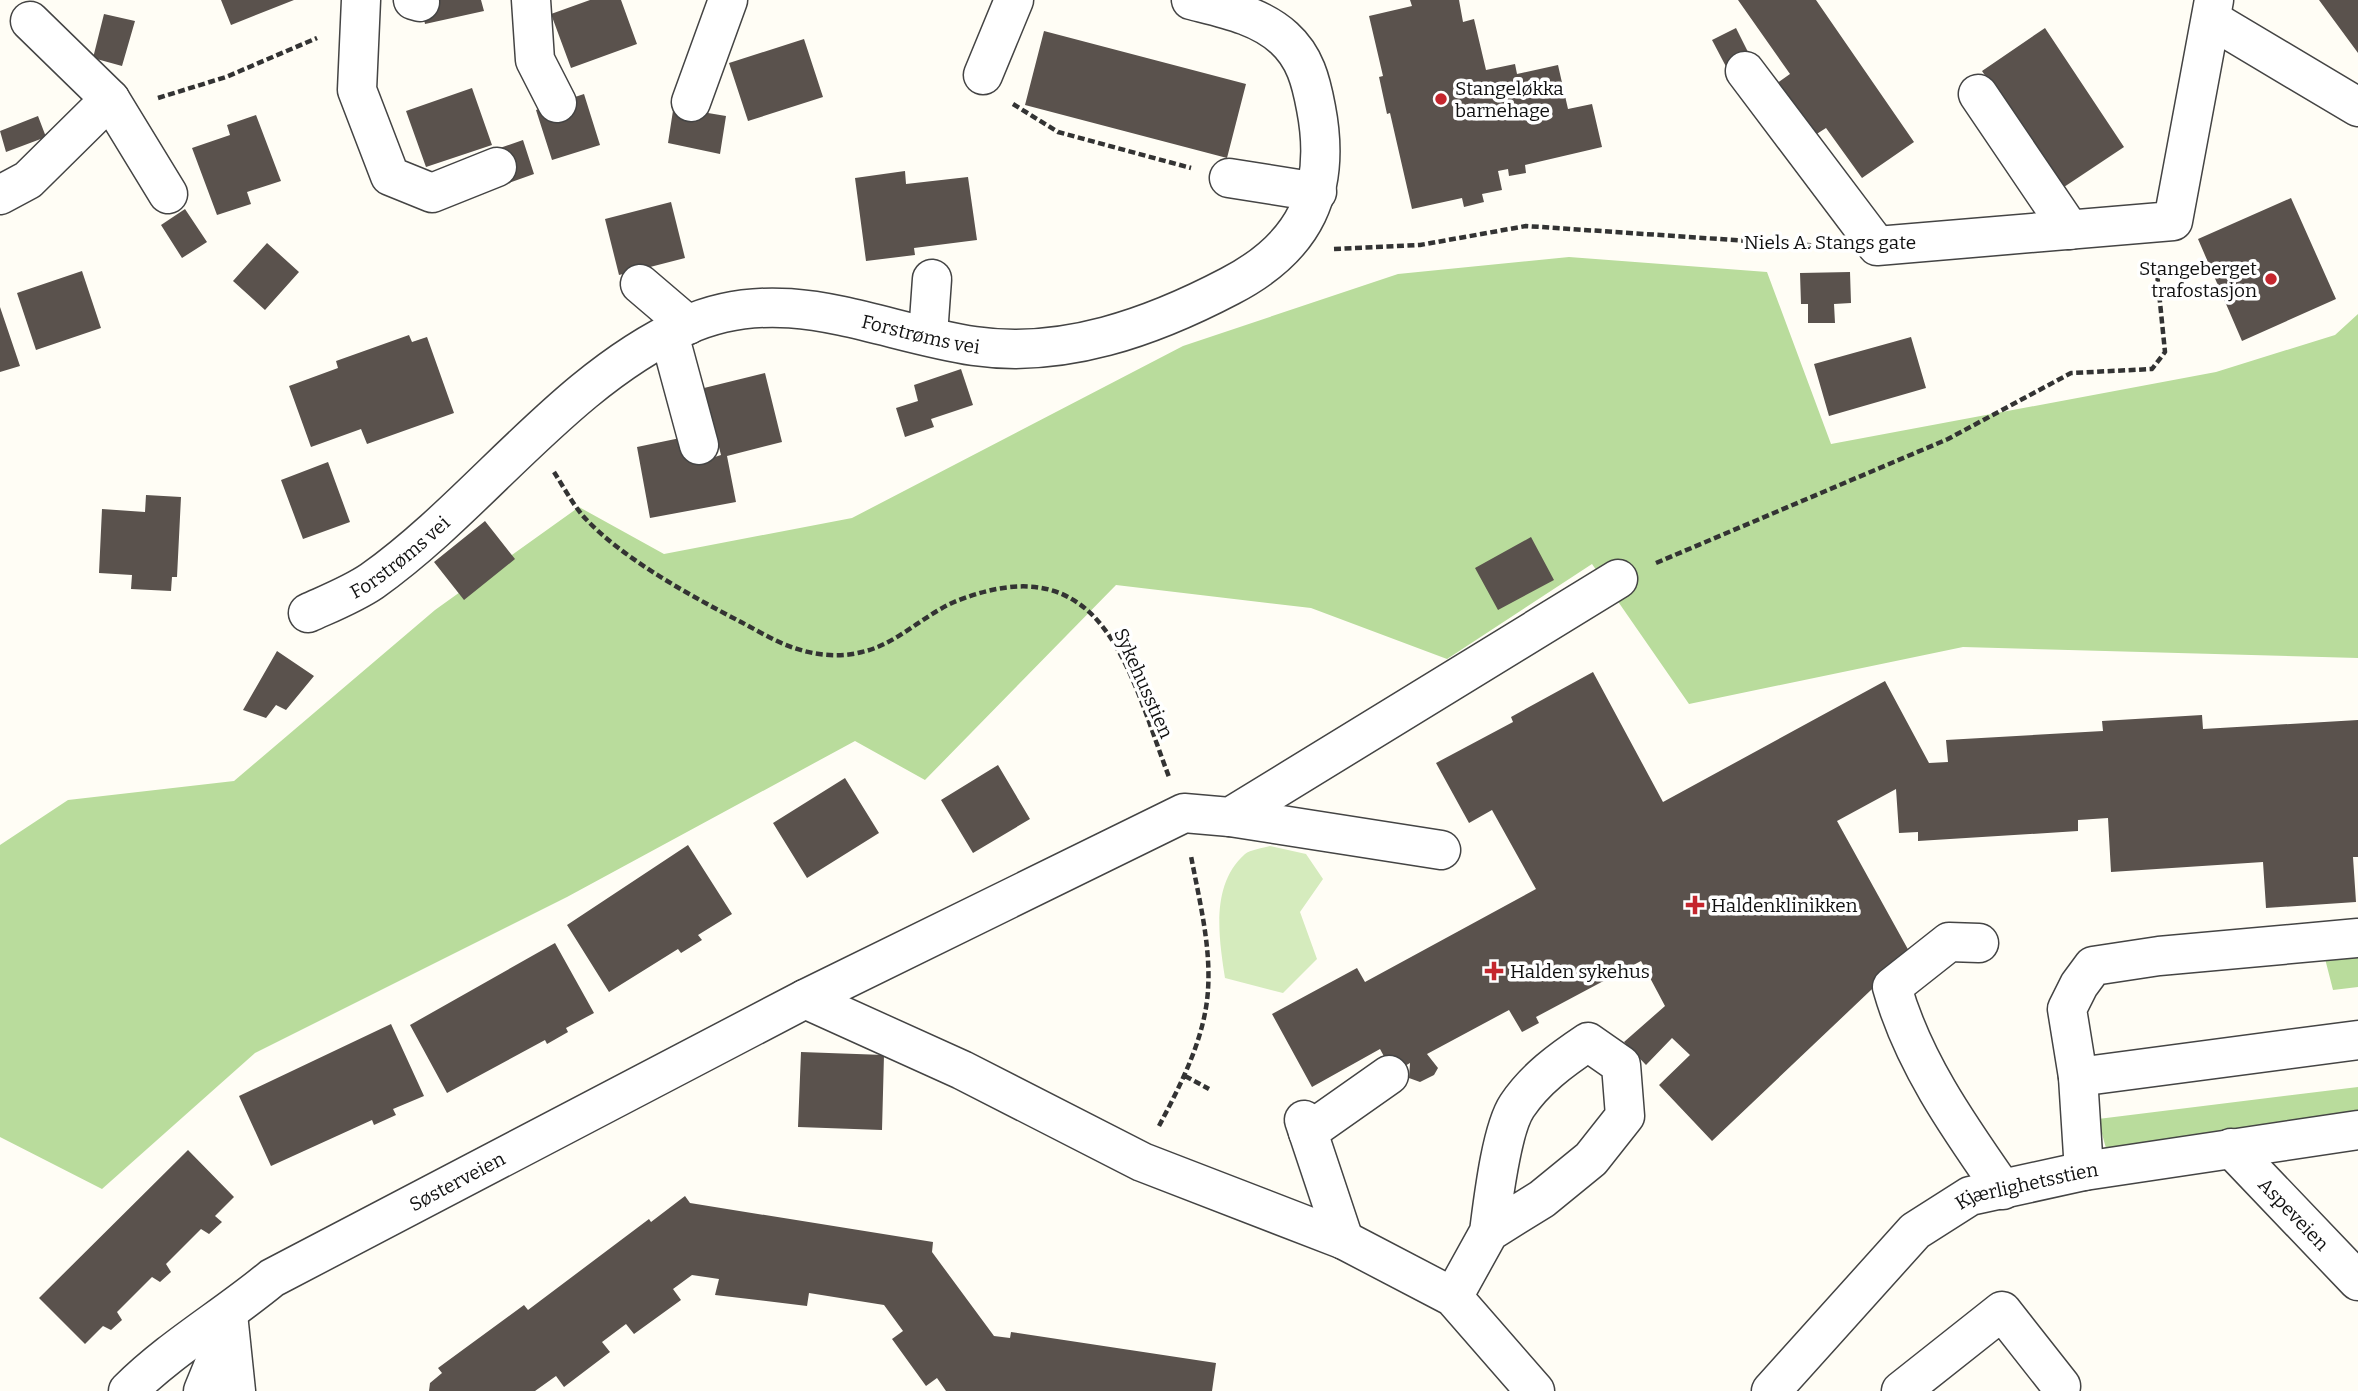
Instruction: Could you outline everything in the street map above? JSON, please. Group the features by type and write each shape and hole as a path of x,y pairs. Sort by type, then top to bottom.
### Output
{"street":[{"path":"531,0 535,60 557,103"},
{"path":"691,102 729,0"},
{"path":"983,75 1014,0"},
{"name":"Forstrøms vei","path":"308,614 368,583 402,558 579,397 679,330 736,310 781,306 974,346 1052,348 1095,339 1195,304 1259,269 1283,250 1305,220 1317,192 1322,158 1319,123 1310,78 1300,57 1283,36 1253,18 1191,0"},
{"path":"359,8 357,90 390,176 432,193 497,167"},
{"path":"2155,223 2173,221 2213,10 2358,107"},
{"path":"30,21 115,107 168,194"},
{"path":"1745,71 1877,246"},
{"path":"1978,94 2070,230"},
{"path":"0,195 28,180 115,107"},
{"path":"1229,178 1317,192"},
{"name":"Niels A. Stangs gate","path":"1877,246 2155,223"},
{"path":"928,335 932,279"},
{"path":"640,285 679,330 699,444"},
{"path":"1230,817 1618,579"},
{"path":"1184,813 1230,817 1441,850"},
{"name":"Søsterveien","path":"128,1391 156,1362 229,1319 272,1278 805,999 1184,813"},
{"path":"2084,1171 2078,1077 2067,1009 2079,985 2094,966 2159,956 2358,938"},
{"path":"1979,943 1949,942 1892,986 1899,1012 1945,1107 2003,1190"},
{"path":"805,999 962,1070 1142,1162 1344,1240 1453,1297 1535,1391"},
{"path":"2078,1077 2358,1040"},
{"path":"1453,1297 1489,1232 1498,1166 1515,1108 1553,1065 1588,1042 1621,1065 1625,1115 1591,1159 1542,1199 1489,1232"},
{"path":"1344,1240 1306,1126 1389,1075"},
{"name":"Kjærlighetsstien","path":"1771,1391 1915,1231 1970,1196 2084,1171 2358,1130"},
{"name":"Aspeveien","path":"2231,1148 2358,1280"},
{"path":"1901,1391 2002,1311 2061,1386"},
{"path":"203,1391 229,1319"},
{"path":"229,1319 236,1391"}],"path":[{"path":"115,107 148,101 226,77 272,58 359,8"},
{"path":"983,75 1014,104 1058,132 1229,178"},
{"path":"1618,579 1948,439 2071,373 2152,369 2165,352 2156,285 2155,223"},
{"name":"Niels A. Stangs gate","path":"1283,250 1420,246 1526,226 1786,246 1877,246"},
{"name":"Sykehusstien","path":"532,438 583,516 639,562 693,597 792,648 830,656 862,652 892,639 939,609 994,589 1024,587 1071,596 1093,613 1111,635 1126,667 1184,813 1205,937 1209,990 1202,1026 1185,1076 1142,1162"},
{"path":"1185,1076 1209,1088"}],"green space":[{"path":"1569,257 1767,272 1831,444 2216,372 2335,335 2358,314 2358,658 1963,647 1689,704 1592,564 1447,659 1311,608 1116,585 925,780 855,741 567,897 255,1053 102,1189 0,1137 0,845 68,800 234,781 435,610 579,507 664,554 852,518 1183,346 1398,274"},
{"path":"1270,846 1306,854 1323,879 1300,912 1317,959 1283,993 1225,978 1219,929 1222,896 1234,867 1245,854"},
{"path":"2358,931 2358,987 2333,990 2320,939"},
{"path":"2358,1087 2358,1112 2107,1152 2098,1119"}],"building":[{"path":"221,0 294,0 231,25"},
{"path":"420,0 481,0 484,11 425,24"},
{"path":"590,0 621,0 637,44 571,68 551,14"},
{"path":"1410,0 1459,0 1463,22 1474,19 1486,70 1515,64 1517,74 1558,65 1568,109 1592,104 1602,147 1525,165 1526,173 1509,176 1508,169 1498,171 1502,190 1482,194 1484,202 1464,207 1462,198 1412,209 1390,113 1387,114 1379,77 1383,76 1369,16 1412,6"},
{"path":"1738,0 1816,0 1914,142 1862,178 1826,128 1812,137 1776,84 1790,74"},
{"path":"2319,0 2358,0 2358,53"},
{"path":"104,14 135,21 122,66 93,58"},
{"path":"1736,28 1755,66 1732,78 1712,40"},
{"path":"2045,28 2124,147 2061,189 1982,71"},
{"path":"1044,31 1246,84 1227,158 1025,105"},
{"path":"804,39 823,97 748,121 729,63"},
{"path":"472,88 492,145 426,167 406,111"},
{"path":"584,94 600,145 552,160 536,110"},
{"path":"674,104 709,109 708,113 726,116 720,154 668,143"},
{"path":"256,115 281,181 247,192 251,204 217,215 192,148 230,135 227,125"},
{"path":"38,116 46,137 6,152 0,131"},
{"path":"523,140 534,174 503,185 491,151"},
{"path":"905,171 906,184 968,177 977,240 914,248 915,255 866,261 855,178"},
{"name":"Stangeberget trafostasjon","path":"2291,198 2336,299 2242,341 2198,239"},
{"path":"671,202 685,258 619,275 605,219"},
{"path":"185,209 207,242 182,258 161,225"},
{"path":"267,243 299,272 265,310 233,281"},
{"path":"82,271 101,328 36,350 17,293"},
{"path":"1850,272 1851,303 1834,304 1835,323 1808,323 1808,304 1801,304 1800,273"},
{"path":"0,307 20,366 0,372"},
{"path":"409,335 412,342 427,337 454,413 367,444 361,429 311,447 289,386 338,368 336,361"},
{"path":"1911,337 1926,388 1829,416 1814,364"},
{"path":"961,369 973,405 931,419 934,427 905,437 896,408 918,401 914,385"},
{"path":"765,373 782,442 727,456 736,502 650,518 637,447 685,437 690,462 693,464 721,455 704,388"},
{"path":"328,462 350,522 303,539 281,480"},
{"path":"146,495 181,497 177,577 172,577 171,591 131,589 132,575 99,573 102,509 145,512"},
{"path":"485,521 515,559 464,600 434,562"},
{"path":"1531,537 1554,580 1498,610 1475,568"},
{"path":"277,651 314,676 286,710 276,705 266,718 243,710"},
{"name":"Haldenklinikken","path":"1593,672 1663,802 1885,681 1929,763 1948,762 1946,740 2103,731 2102,721 2202,715 2203,729 2358,720 2358,857 2353,857 2356,902 2266,908 2263,862 2111,872 2108,818 2078,820 2078,831 1918,841 1918,832 1899,833 1896,789 1837,821 1910,953 1712,1141 1659,1085 1690,1055 1672,1038 1646,1065 1624,1042 1665,1006 1641,961 1536,1017 1539,1023 1522,1032 1509,1010 1427,1054 1438,1068 1434,1075 1420,1082 1409,1078 1410,1063 1393,1073 1380,1049 1312,1087 1272,1014 1357,968 1365,982 1536,889 1492,810 1469,823 1436,763 1513,722 1511,717"},
{"path":"998,765 1030,819 973,853 941,800"},
{"path":"845,778 879,833 807,878 773,823"},
{"path":"688,845 732,914 698,935 702,940 681,953 678,949 609,992 567,925"},
{"path":"555,943 594,1013 566,1028 568,1032 547,1044 545,1040 447,1093 410,1025"},
{"path":"391,1024 424,1096 393,1109 396,1115 374,1125 372,1120 271,1166 239,1096"},
{"path":"801,1052 884,1055 882,1130 798,1127"},
{"path":"188,1150 234,1197 215,1216 222,1222 209,1234 201,1229 166,1264 171,1272 160,1282 152,1277 117,1312 122,1320 111,1330 103,1326 85,1344 39,1298"},
{"path":"685,1196 690,1203 933,1242 932,1252 994,1336 1010,1338 1011,1332 1216,1363 1212,1391 946,1391 937,1378 926,1386 892,1339 903,1331 884,1305 809,1293 807,1306 715,1295 719,1279 692,1275 673,1289 681,1300 634,1334 626,1324 602,1342 610,1352 564,1387 556,1376 535,1391 429,1391 430,1383 442,1373 438,1368 524,1305 528,1310 649,1219 651,1222"}],"place":[{"name":"Stangeløkka barnehage","path":"1441,99"},
{"name":"Stangeberget trafostasjon","path":"2271,279"},
{"name":"Haldenklinikken","path":"1695,905"},
{"name":"Halden sykehus","path":"1494,971"}]}
